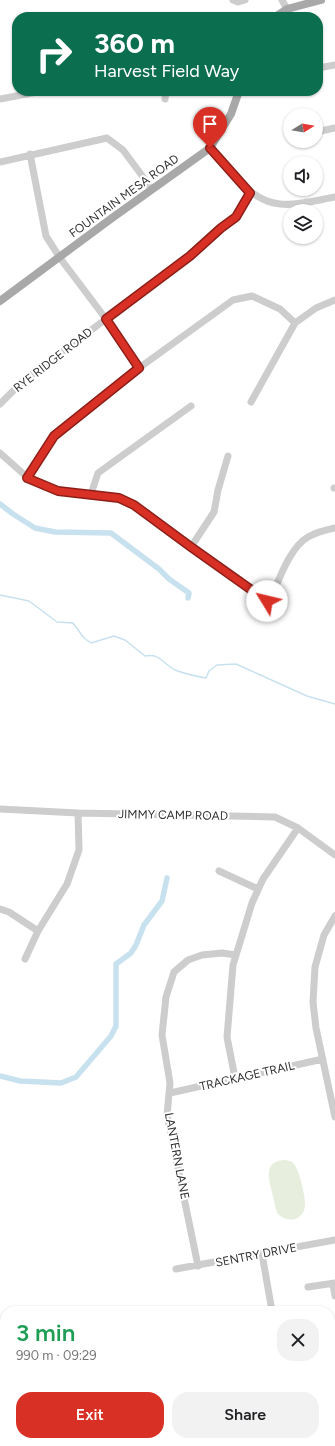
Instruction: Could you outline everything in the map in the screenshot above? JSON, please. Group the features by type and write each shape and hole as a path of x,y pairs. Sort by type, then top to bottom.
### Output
{"main road":[{"path":"282,12 287,9 321,0"},
{"name":"FOUNTAIN MESA ROAD","path":"0,301 210,148 231,114 237,96"}],"street":[{"path":"233,0 238,2 245,0"},
{"path":"282,0 287,9"},
{"path":"323,67 335,65"},
{"path":"0,99 16,96"},
{"path":"323,131 335,128"},
{"path":"0,162 30,154 107,138 123,150 152,189"},
{"path":"210,148 250,193 265,200 280,204 306,202 335,197"},
{"path":"30,154 46,236 60,258 106,319 139,368"},
{"name":"RYE RIDGE ROAD","path":"0,404 22,382 190,256 221,228 236,217 250,193"},
{"path":"27,478 54,436 139,368 233,300 252,296 280,309 295,324"},
{"path":"251,402 295,324 316,308 335,300"},
{"path":"91,494 98,473 191,406"},
{"path":"0,453 27,478 58,491 119,498 134,505 267,601 271,598 290,556 306,538 317,532 335,528"},
{"path":"191,547 214,512 218,490 228,456"},
{"name":"JIMMY CAMP ROAD","path":"0,809 275,818 298,828 335,855"},
{"path":"25,959 38,931 67,884 78,850 78,812"},
{"path":"235,1078 227,1037 233,965 252,903 258,889 263,879 298,828"},
{"path":"218,872 258,889"},
{"path":"0,909 9,912 38,931"},
{"path":"335,916 324,935 315,967 313,1002 335,1117"},
{"name":"LANTERN LANE","path":"198,1266 167,1115 170,1083 162,1035 166,997 174,972 188,960 202,955 222,953 236,955"},
{"name":"TRACKAGE TRAIL","path":"170,1093 323,1059"},
{"name":"SENTRY DRIVE","path":"176,1269 335,1240"},
{"path":"262,1254 271,1306"},
{"path":"308,1287 334,1284 335,1296"}],"green space":[{"path":"286,1160 292,1162 296,1167 302,1184 305,1206 304,1211 298,1218 290,1220 285,1219 277,1213 269,1181 269,1170 271,1166 279,1161"}],"waterway":[{"path":"0,504 35,528 55,532 111,533 189,593 188,598"},
{"path":"0,595 29,601 57,622 73,623 84,638 91,643 114,636 125,640 145,656 154,656 175,670 206,678 209,671 217,665 236,664 307,696 335,704"},
{"path":"0,1076 20,1081 61,1083 76,1077 111,1036 116,1026 116,964 131,953 136,945 144,925 162,901 167,878"}],"route":[{"path":"210,148 250,193 236,217 221,228 190,256 106,319 139,368 54,436 27,478 58,491 119,498 134,505 267,601"}]}
